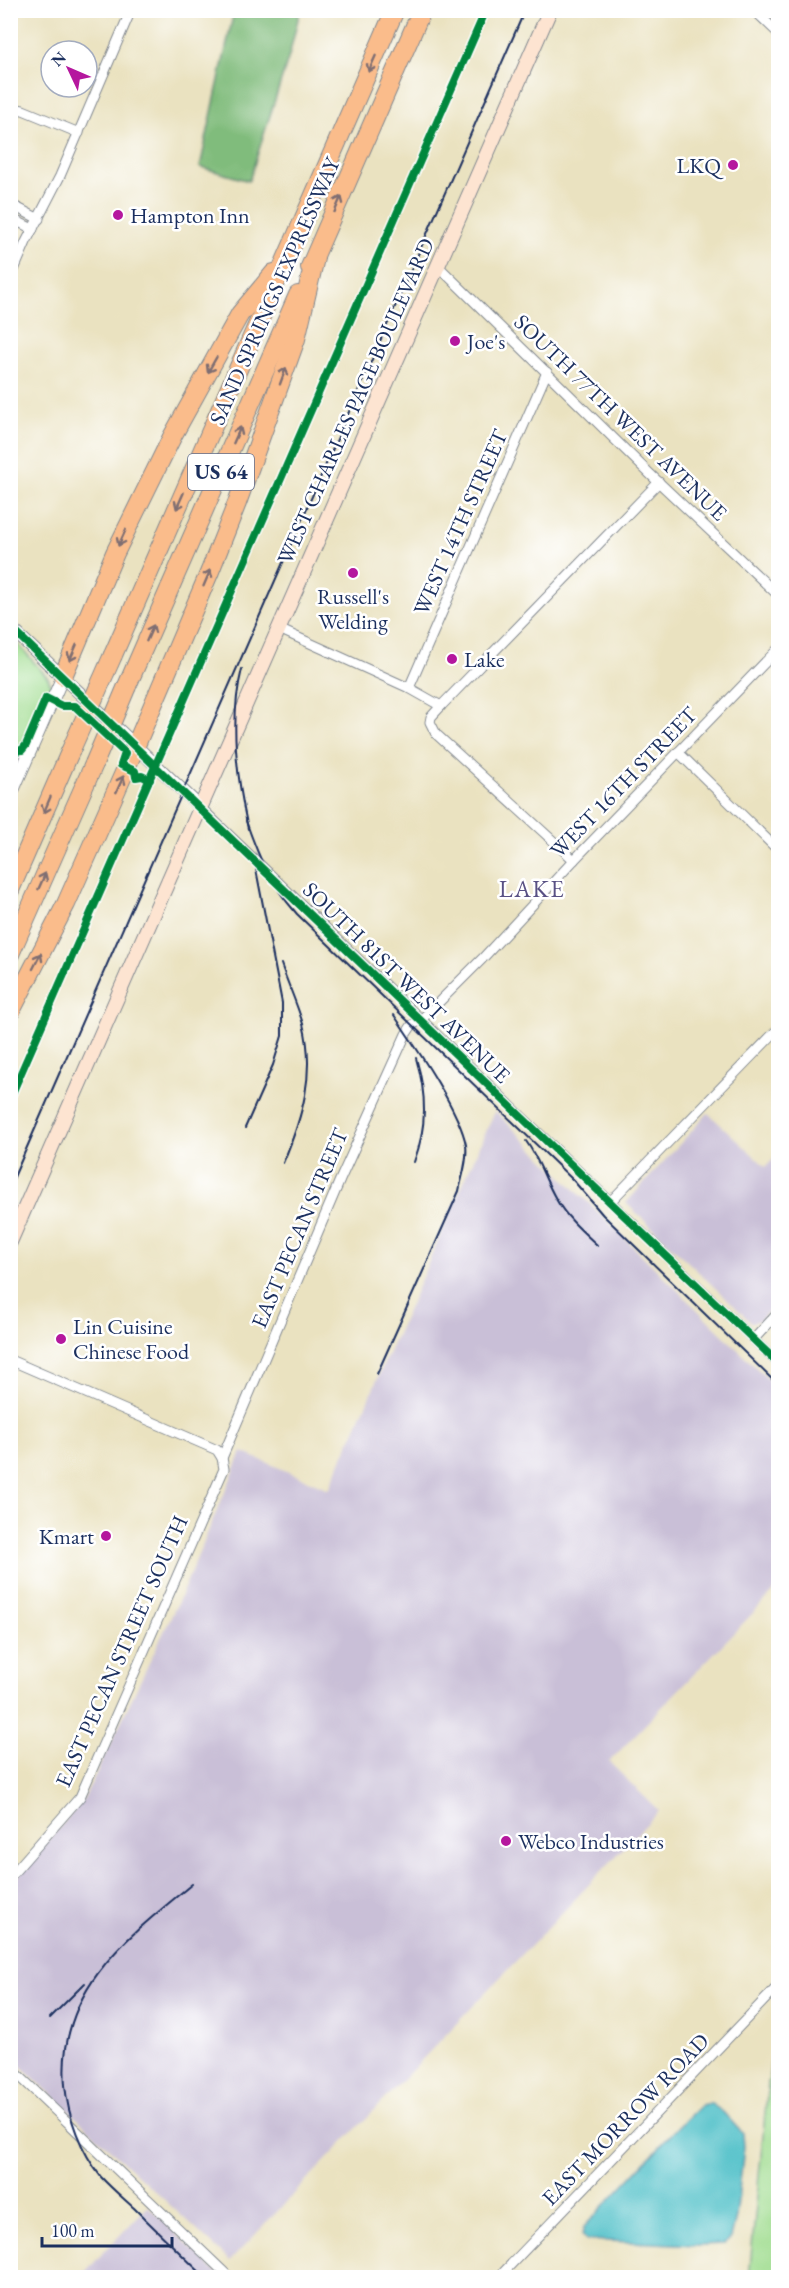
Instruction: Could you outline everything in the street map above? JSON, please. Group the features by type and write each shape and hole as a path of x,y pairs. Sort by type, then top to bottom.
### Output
{"highway":[{"name":"SAND SPRINGS EXPRESSWAY","path":"10,890 395,10"},
{"name":"SAND SPRINGS EXPRESSWAY","path":"10,954 422,10"},
{"path":"63,676 115,553 173,435 240,314 288,255"},
{"path":"10,1013 66,904 135,747 237,503 296,339 315,258"}],"main road":[{"name":"WEST CHARLES PAGE BOULEVARD","path":"10,1242 550,10"}],"street":[{"path":"10,279 79,133 131,10"},
{"path":"754,10 778,33"},
{"path":"10,112 12,108 23,110 79,133"},
{"path":"10,204 39,219"},
{"path":"10,218 33,230"},
{"name":"SOUTH 77TH WEST AVENUE","path":"437,265 778,595"},
{"name":"WEST 14TH STREET","path":"409,688 547,372"},
{"path":"574,860 436,734 430,722 441,706 659,482"},
{"name":"SOUTH 81ST WEST AVENUE","path":"10,627 778,1363"},
{"path":"279,628 409,688 441,706"},
{"name":"WEST 16TH STREET","path":"421,1020 778,649"},
{"path":"10,797 63,676"},
{"path":"678,752 778,850"},
{"name":"EAST PECAN STREET","path":"222,1458 344,1170 406,1034 412,1025 421,1020"},
{"path":"611,1201 778,1029"},
{"path":"754,1339 778,1313"},
{"path":"10,1360 207,1445 217,1450 222,1458"},
{"name":"EAST PECAN STREET SOUTH","path":"10,1877 80,1797 224,1469 222,1458"},
{"name":"EAST MORROW ROAD","path":"498,2277 778,1986"},
{"path":"10,2067 230,2277"}],"shaded area":[{"path":"495,1111 778,1389 778,1587 609,1762 659,1811 230,2261 11,2057 11,1884 84,1799 179,1600 242,1452 329,1489"},
{"path":"708,1113 766,1167 778,1154 778,1301 759,1321 751,1322 626,1203"},
{"path":"148,2206 221,2277 80,2277"}],"green space":[{"path":"234,11 300,11 289,56 249,181 200,167"},
{"path":"10,635 48,678 52,688 48,696 45,696 21,748 10,750"},
{"path":"778,2035 778,2277 749,2277 768,2084 772,2053"}],"water":[{"path":"710,2103 723,2112 743,2134 744,2147 736,2217 731,2238 724,2244 697,2245 586,2240 582,2235 584,2227 679,2126 701,2105"}],"railway":[{"path":"10,1186 525,10"},
{"path":"242,669 235,729 238,769 248,829"},
{"path":"246,821 266,870 279,892 297,914 573,1180 603,1215 778,1385"},
{"path":"245,1128 273,1065 282,1036 282,1003 254,859"},
{"path":"281,964 303,1024 308,1060 301,1112 283,1163"},
{"path":"377,1374 459,1191 466,1156 462,1131 446,1097 394,1015"},
{"path":"414,1162 421,1136 424,1111 424,1098 416,1058"},
{"path":"526,1141 560,1206 597,1245"},
{"path":"192,1884 143,1925 121,1947 84,1994 72,2022 65,2052 65,2085 69,2110 77,2134 87,2156 101,2177 206,2278"},
{"path":"50,2018 85,1983"}],"cycle path":[{"path":"10,1098 486,10"},
{"path":"10,627 778,1363"},
{"path":"10,752 22,750 26,745 46,698 62,706 75,706 125,753 121,765 135,771 136,777 142,776 150,780"}],"place":[{"name":"LKQ","path":"733,165"},
{"name":"Hampton Inn","path":"118,215"},
{"name":"Joe's","path":"455,341"},
{"name":"Russell's Welding","path":"353,573"},
{"name":"Lake","path":"452,659"},
{"name":"Lin Cuisine Chinese Food","path":"61,1339"},
{"name":"Kmart","path":"106,1536"},
{"name":"Webco Industries","path":"506,1841"}],"district":[{"name":"LAKE","path":"532,889"}]}
